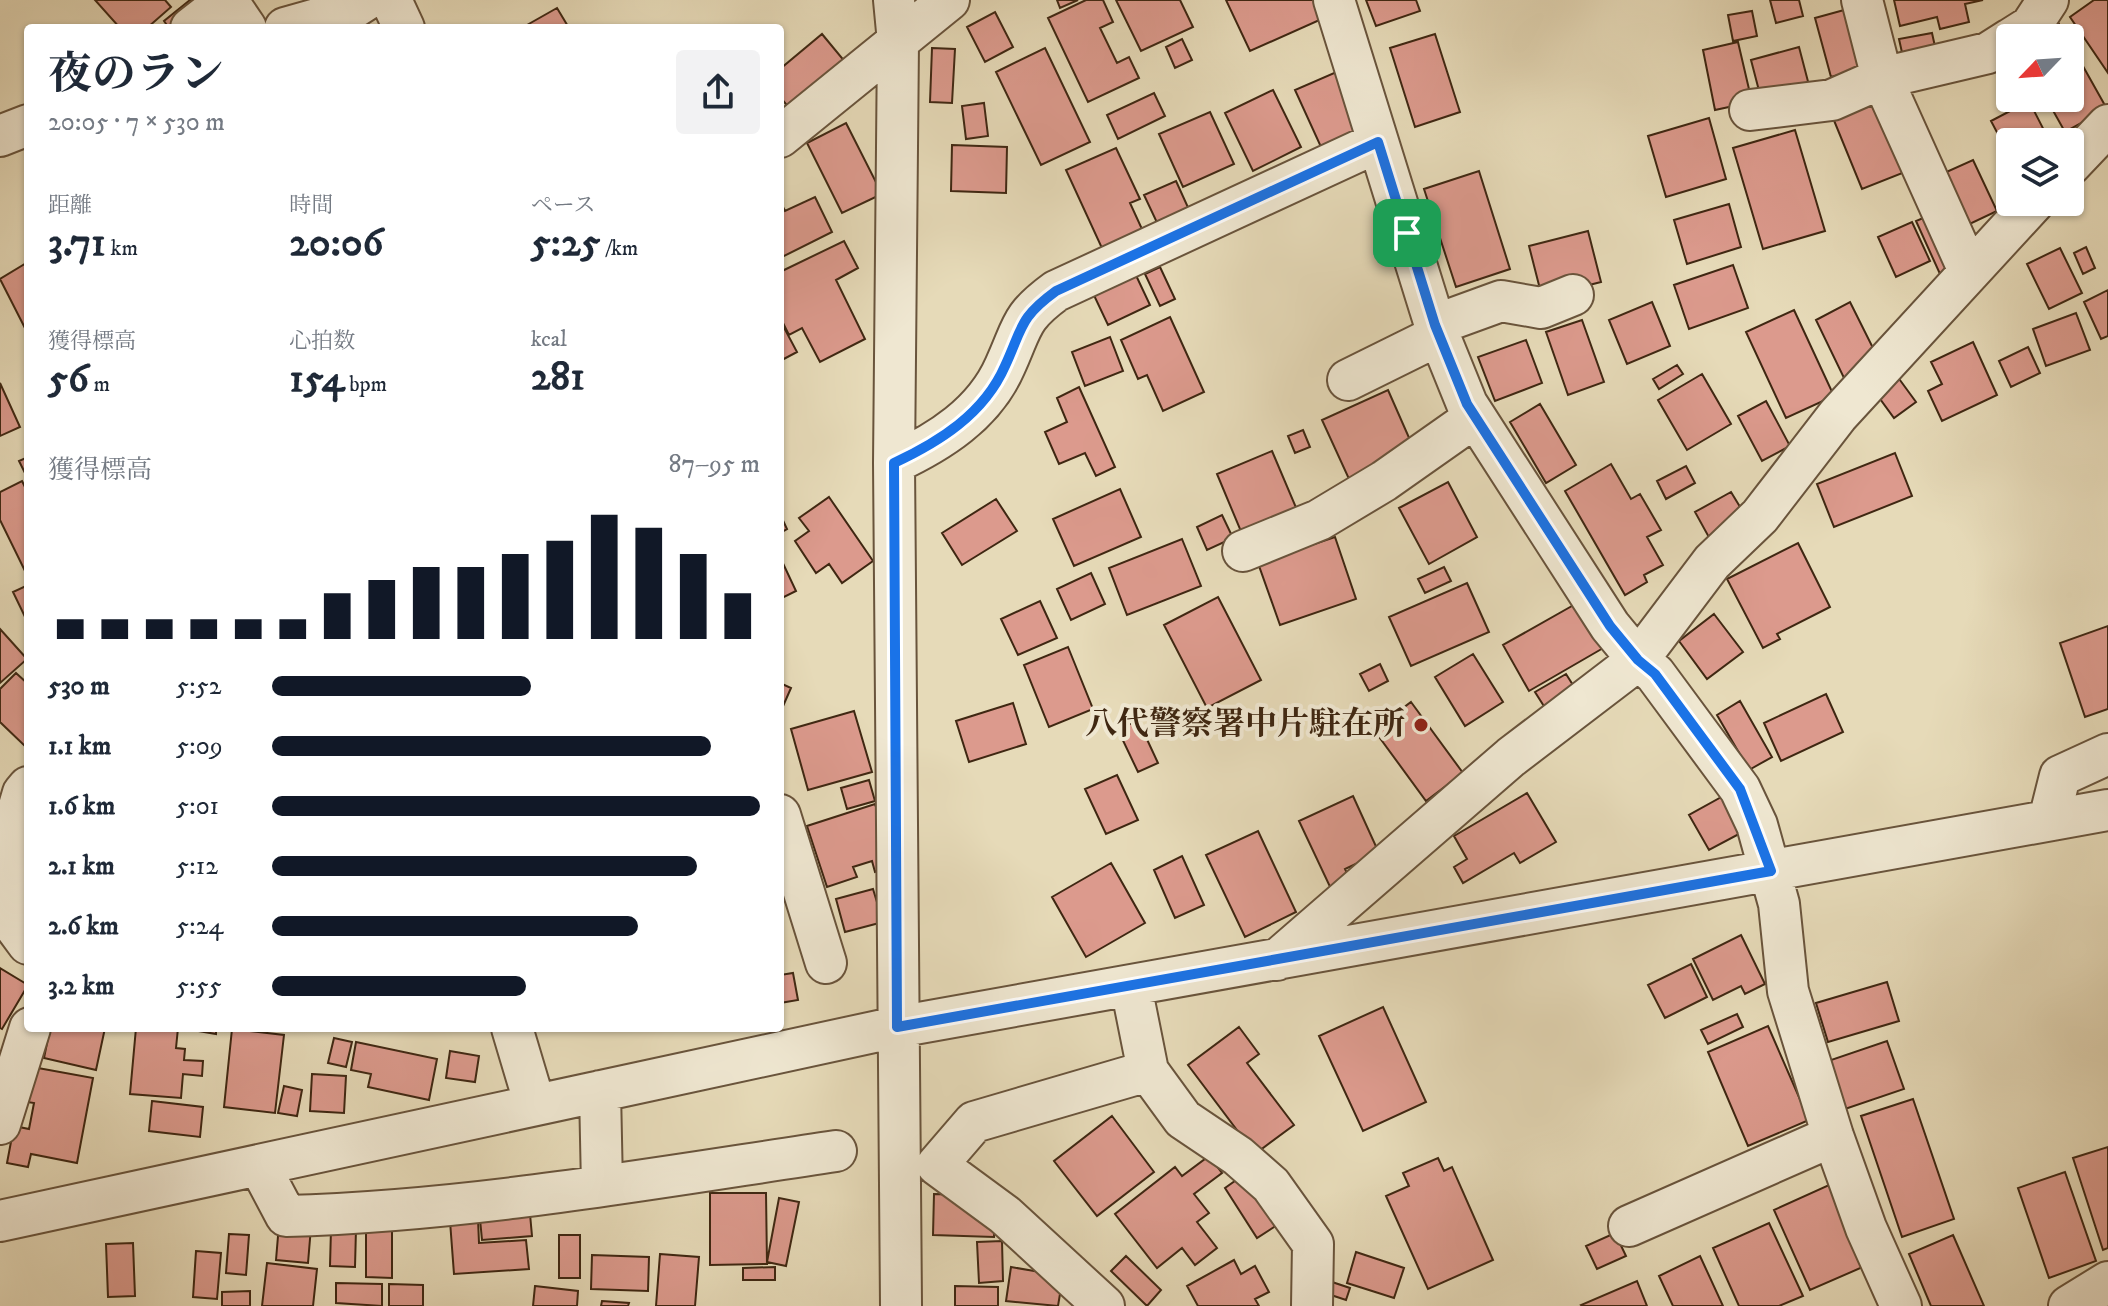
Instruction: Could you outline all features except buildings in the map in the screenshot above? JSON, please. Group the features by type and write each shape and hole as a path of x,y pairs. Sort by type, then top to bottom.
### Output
{"street":[{"path":"196,24 227,0 243,24"},
{"path":"299,24 352,9 366,0"},
{"path":"391,0 402,24"},
{"path":"894,0 898,42 894,463 901,1306"},
{"path":"784,134 949,0"},
{"path":"1334,0 1437,330 1467,404 1610,626 1638,660 1655,674 1740,789 1771,871 1779,904 1788,991 1833,1136 1866,1228 1901,1306"},
{"path":"1862,0 1882,78 1969,271"},
{"path":"2032,24 2048,0"},
{"path":"1750,110 1832,100 1882,78 1988,53 1996,48"},
{"path":"2084,150 2108,125"},
{"path":"0,136 24,127"},
{"path":"894,463 952,432 983,400 1004,369 1029,311 1056,291 1378,142"},
{"path":"1275,961 1511,757 1638,660 1712,562 1760,516 1838,415 2021,216"},
{"path":"1348,380 1437,330 1501,301 1541,308 1573,295"},
{"path":"1243,551 1319,520 1384,481 1475,417"},
{"path":"2049,820 2060,776 2108,754"},
{"path":"17,789 7,847 11,921 24,939"},
{"path":"0,1221 897,1027 2108,810"},
{"path":"784,828 826,963"},
{"path":"1131,986 1148,1071 1183,1119 1238,1156 1271,1185 1313,1244 1312,1306"},
{"path":"0,1124 29,1032"},
{"path":"513,1032 535,1105"},
{"path":"1104,1306 1005,1215 937,1165 974,1122 1148,1071"},
{"path":"600,1091 602,1186"},
{"path":"1629,1226 1833,1136"},
{"path":"259,1165 286,1216 360,1214 602,1186 836,1151"},
{"path":"2069,1306 2108,1282"}],"place":[{"name":"八代警察署中片駐在所","path":"1421,725"}],"route":[{"path":"1378,142 1407,233 1435,325 1467,404 1610,626 1638,660 1655,674 1740,789 1757,825 1771,871 897,1027 894,463 952,432 983,400 1004,369 1016,334 1029,311 1056,291 1378,142"}]}
